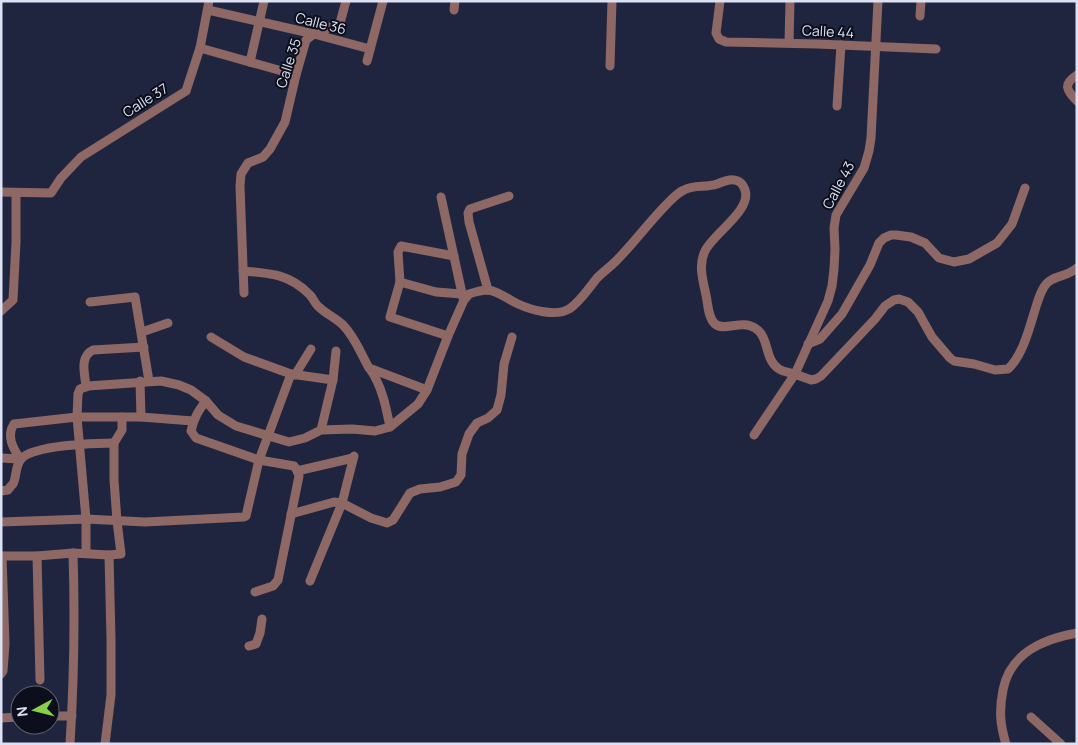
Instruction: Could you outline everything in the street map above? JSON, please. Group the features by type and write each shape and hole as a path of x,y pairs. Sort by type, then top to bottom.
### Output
{"street":[{"path":"250,62 264,1"},
{"name":"Calle 35","path":"244,293 241,174 248,163 263,157 270,149 285,122 306,40 314,34 340,23 346,1"},
{"path":"367,61 383,1"},
{"path":"610,66 612,1"},
{"name":"Calle 44","path":"720,1 716,33 719,39 726,42 936,49"},
{"path":"789,43 790,1"},
{"name":"Calle 43","path":"754,435 795,374 828,301 832,286 836,215 864,168 872,138 878,1"},
{"path":"920,16 921,1"},
{"name":"Calle 36","path":"208,6 259,22 370,49"},
{"name":"Calle 37","path":"16,192 51,193 61,178 81,157 186,91 200,48 208,6"},
{"path":"837,106 841,45"},
{"path":"200,48 296,75"},
{"path":"1077,75 1070,80 1067,86 1070,94 1077,101"},
{"path":"400,282 463,297 488,290 519,305 553,313 564,312 572,308 599,276 616,261 658,213 679,193 686,188 694,186 711,186 724,180 734,180 741,184 745,190 746,199 743,206 705,250 702,262 702,276 712,320 718,326 744,324 756,328 765,340 774,365 779,369 811,380 821,376 876,319 885,306 899,299 908,302 918,312 932,337 954,361 996,370 1008,369 1017,358 1038,299 1045,285 1054,278 1074,271 1077,268"},
{"path":"808,344 820,339 842,314 870,265 879,243 884,238 891,235 911,237 924,243 939,258 954,262 969,258 997,243 1012,224 1025,188"},
{"path":"1,192 16,192 13,300 1,311"},
{"path":"488,290 468,213 470,209 509,196"},
{"path":"86,553 86,519 77,417 78,394 80,390 86,387 145,381 161,381 179,385 206,401 218,414 236,426 268,434 288,442 305,438 321,430 352,429 375,431 390,427 418,404 427,390 463,297 441,197"},
{"path":"448,336 390,316 400,282 398,252 402,246 454,256"},
{"path":"243,271 267,273 291,279 309,294 319,307 345,327 376,378 390,427"},
{"path":"90,302 135,297 144,347 145,381 140,417"},
{"path":"142,332 168,324"},
{"path":"211,337 244,357 293,375 333,380"},
{"path":"291,514 334,502 342,503 371,518 387,523 393,520 410,493 420,489 440,487 456,482 461,475 462,454 469,434 477,423 488,418 497,410 501,395 504,364 512,337"},
{"path":"86,387 84,362 89,352 94,350 144,347"},
{"path":"1,522 86,519 145,522 246,516 259,460 268,434 293,375 311,349"},
{"path":"321,430 333,380 336,352"},
{"path":"369,368 427,390"},
{"path":"206,401 193,421 191,431 196,438 259,460 294,466 299,476 278,580 273,586 255,592"},
{"path":"20,459 12,445 10,433 14,424 77,417 140,417 193,421"},
{"path":"1,674 3,671 2,556 72,553 121,554 114,480 114,443 122,430 122,417"},
{"path":"1,491 8,490 13,483 20,459 29,452 79,443 114,443"},
{"path":"297,471 353,457 342,503 310,582"},
{"path":"1,458 20,459"},
{"path":"70,744 74,606 72,553"},
{"path":"105,744 111,695 109,555"},
{"path":"37,556 40,680"},
{"path":"249,646 256,644 262,619"},
{"path":"1006,744 1001,726 1000,708 1004,685 1011,668 1019,658 1040,644 1061,636 1077,633"},
{"path":"60,716 72,716"},
{"path":"1031,717 1061,744"}]}
